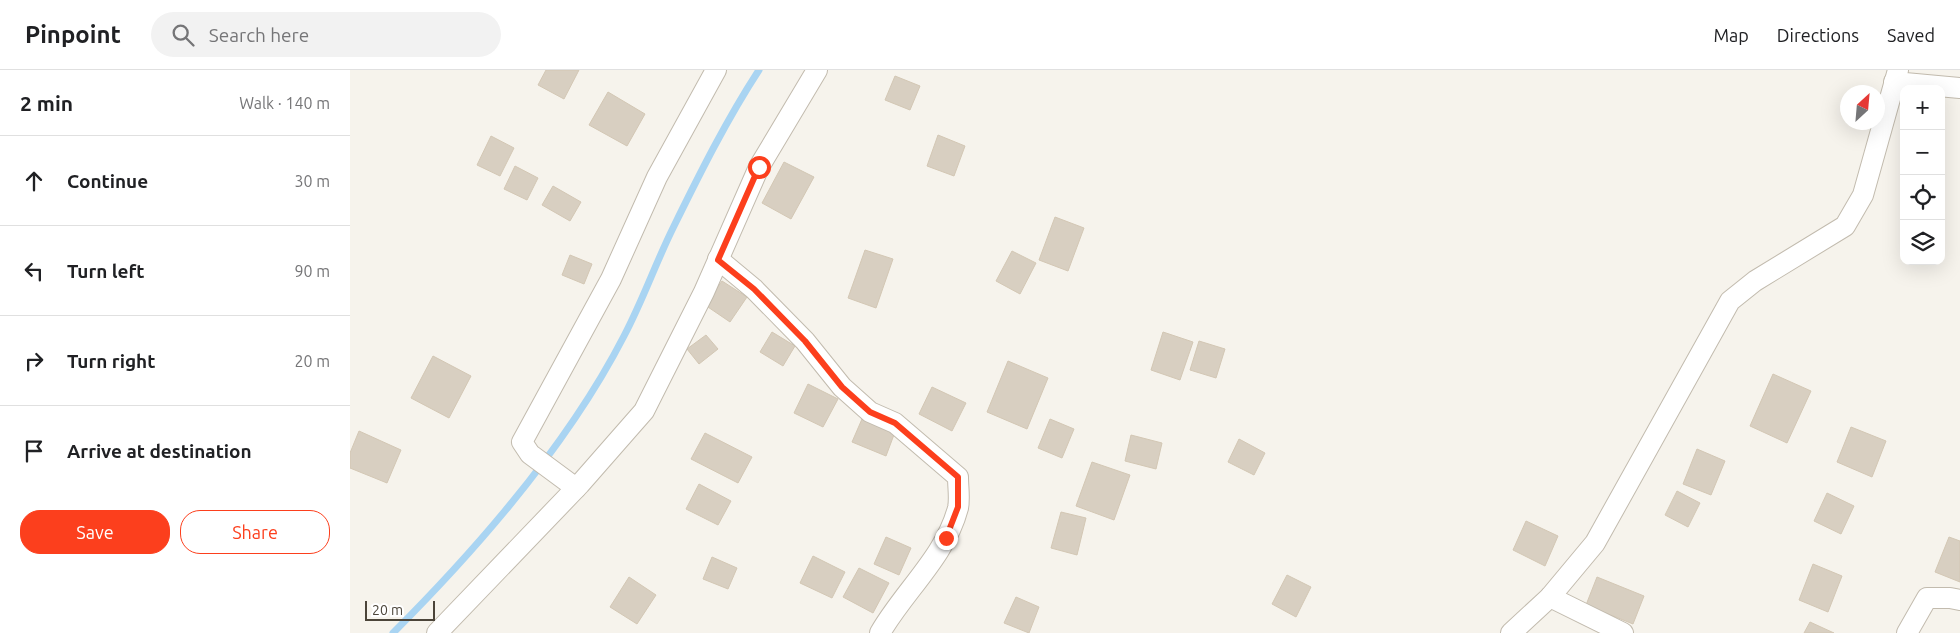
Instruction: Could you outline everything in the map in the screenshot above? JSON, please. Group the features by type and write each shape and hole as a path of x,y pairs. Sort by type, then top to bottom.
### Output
{"street":[{"path":"569,484 530,454 522,442 606,287 657,177 716,70"},
{"path":"437,633 569,484 644,411 718,260 759,167 817,70"},
{"path":"1511,633 1550,597 1595,543 1730,302 1755,281 1845,226 1863,196 1896,76 1960,88"},
{"path":"718,260 754,289 799,334 842,387 870,412 895,423 958,477 958,507 946,538 931,563 909,594 891,614 880,633"},
{"path":"1550,597 1623,633"},
{"path":"1907,633 1927,598 1960,600"}],"building":[{"path":"546,70 579,70 564,99 538,85"},
{"path":"895,76 920,86 910,110 885,100"},
{"path":"608,92 645,114 627,146 589,125"},
{"path":"938,135 965,146 954,176 927,166"},
{"path":"491,136 514,148 500,176 477,165"},
{"path":"784,162 814,177 791,219 762,203"},
{"path":"515,166 538,178 527,200 504,189"},
{"path":"553,186 581,202 570,221 542,205"},
{"path":"1055,217 1084,228 1068,271 1039,260"},
{"path":"865,250 893,259 876,308 848,298"},
{"path":"1012,251 1036,263 1020,294 996,281"},
{"path":"570,255 592,264 584,284 562,275"},
{"path":"722,281 747,297 730,322 705,305"},
{"path":"772,332 795,346 783,366 760,352"},
{"path":"1163,332 1193,342 1180,380 1151,370"},
{"path":"706,335 718,349 699,364 687,349"},
{"path":"1199,341 1225,349 1216,378 1190,370"},
{"path":"433,356 471,376 449,418 411,398"},
{"path":"1008,361 1048,378 1027,429 987,412"},
{"path":"1773,374 1811,391 1787,443 1750,426"},
{"path":"808,384 838,399 823,427 794,413"},
{"path":"932,387 966,403 952,431 919,414"},
{"path":"862,419 895,432 886,456 852,442"},
{"path":"1050,419 1074,429 1062,458 1038,448"},
{"path":"1851,427 1886,441 1872,477 1837,462"},
{"path":"359,431 401,450 387,483 350,468 350,453"},
{"path":"705,433 752,457 738,483 691,459"},
{"path":"1131,435 1162,443 1156,469 1125,461"},
{"path":"1239,439 1265,453 1254,475 1228,462"},
{"path":"1697,449 1725,461 1711,495 1683,484"},
{"path":"1092,462 1130,475 1114,520 1076,506"},
{"path":"699,484 731,501 718,525 686,509"},
{"path":"1677,491 1700,503 1688,527 1665,515"},
{"path":"1827,493 1854,506 1841,534 1814,521"},
{"path":"1061,512 1086,518 1077,555 1051,548"},
{"path":"1526,521 1558,536 1545,566 1513,550"},
{"path":"886,537 911,548 899,575 874,564"},
{"path":"1949,537 1960,541 1960,582 1935,572"},
{"path":"813,556 845,572 832,598 800,583"},
{"path":"712,557 737,568 728,589 703,579"},
{"path":"1813,564 1842,576 1828,612 1799,600"},
{"path":"859,568 889,583 873,613 843,597"},
{"path":"1287,575 1311,587 1296,617 1272,604"},
{"path":"629,577 656,595 637,624 610,607"},
{"path":"1597,577 1644,596 1633,624 1586,605"},
{"path":"1016,597 1039,607 1029,633 1004,623"},
{"path":"1810,622 1834,633 1804,633"}],"waterway":[{"path":"393,633 489,530 520,493 577,416 624,336 667,240 694,186 725,127 759,70"}],"route":[{"path":"759,167 718,260 754,289 805,341 842,387 870,412 895,423 913,437 937,461 958,477 958,507 946,538"}]}
